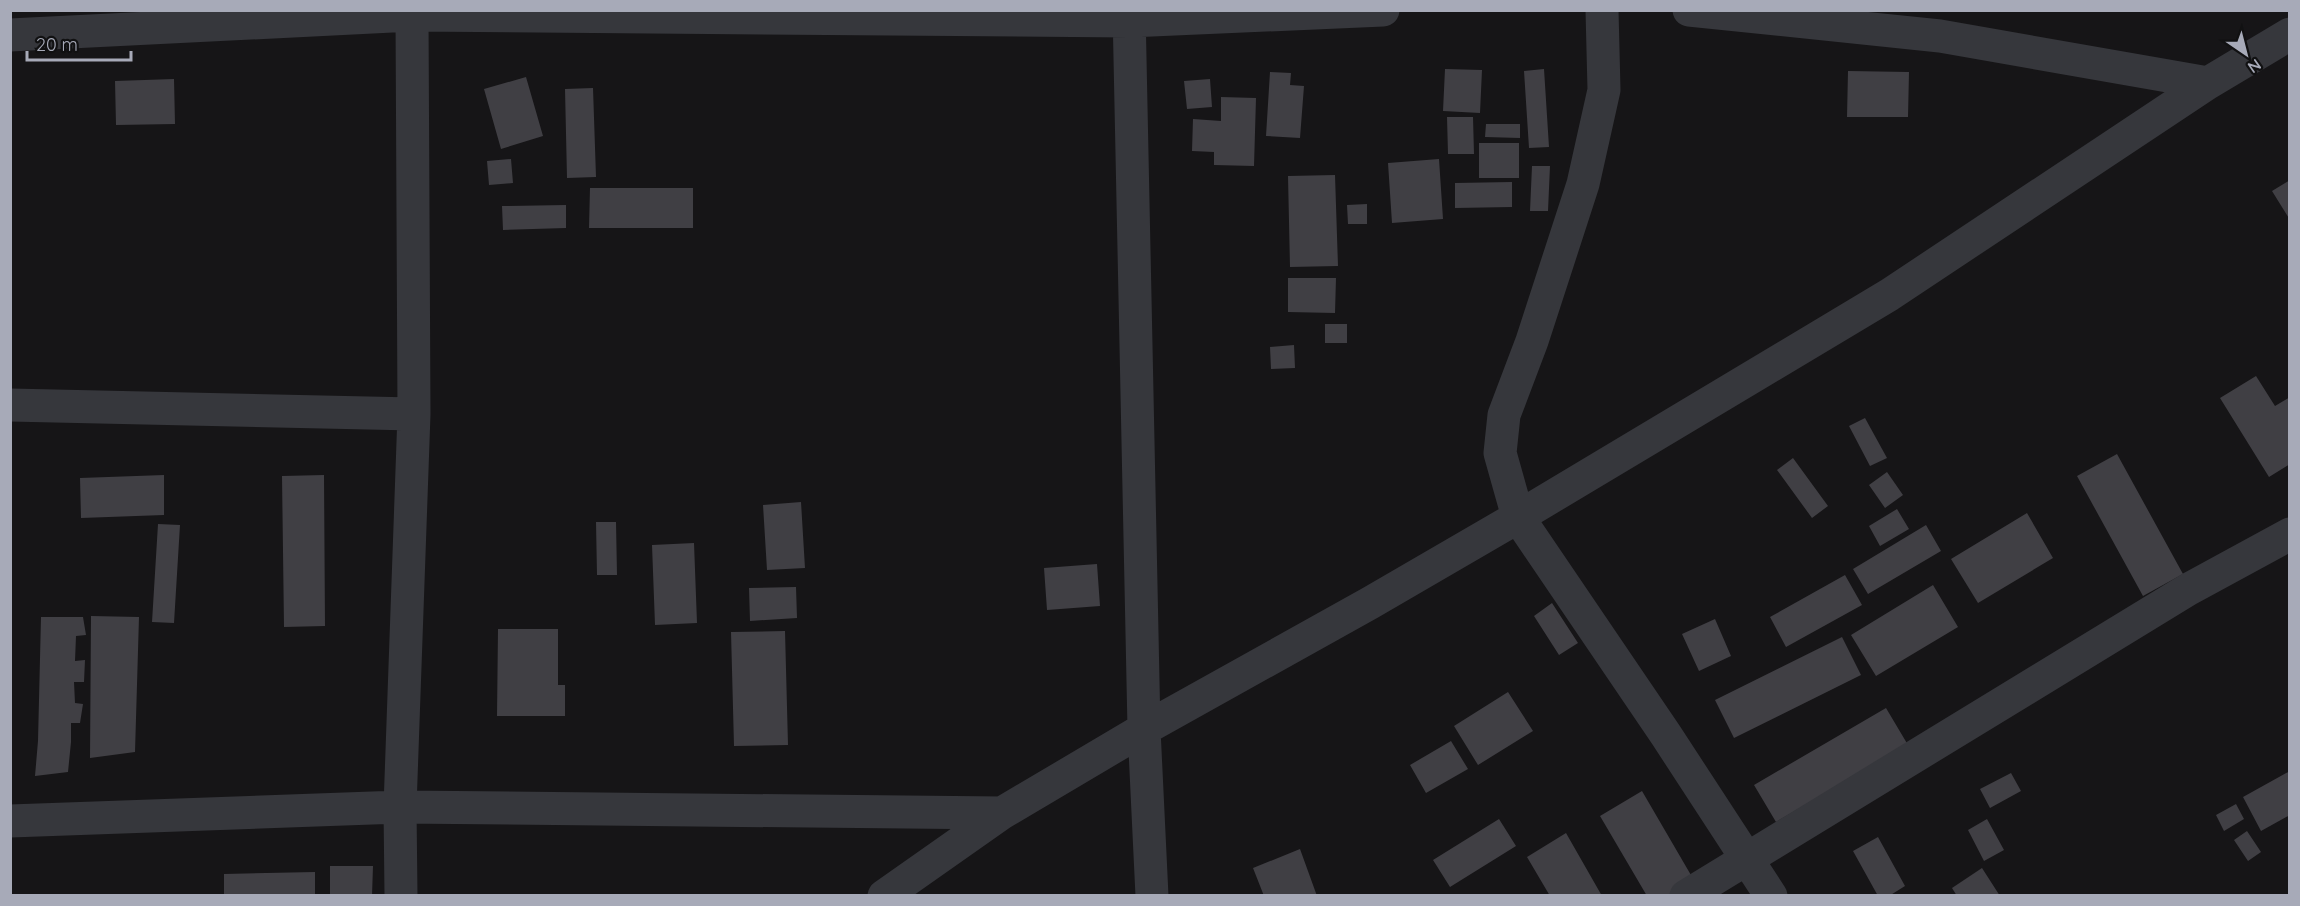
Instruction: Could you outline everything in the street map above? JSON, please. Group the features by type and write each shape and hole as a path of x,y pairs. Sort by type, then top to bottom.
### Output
{"street":[{"path":"10,35 412,15 1129,16 1383,10"},
{"path":"1602,10 1604,90 1583,184 1532,341 1504,415 1500,453 1518,517 1666,735 1771,896"},
{"path":"1689,10 1940,36 2208,84"},
{"path":"401,896 400,807 414,414 412,15"},
{"path":"1129,16 1144,729 1152,896"},
{"path":"884,896 1002,813 1144,729 1370,603 1518,517 1889,295 2208,84 2289,34"},
{"path":"10,405 414,414"},
{"path":"1686,896 2189,589 2289,534"},
{"path":"10,821 400,807 1002,813"}],"building":[{"path":"1445,69 1482,70 1480,113 1443,111"},
{"path":"1544,69 1549,147 1529,148 1524,71"},
{"path":"1848,71 1909,72 1908,117 1847,117"},
{"path":"1270,72 1291,73 1290,85 1304,86 1300,138 1266,136"},
{"path":"526,77 543,136 501,149 484,89"},
{"path":"174,79 175,124 116,125 115,81"},
{"path":"1210,79 1212,107 1187,109 1184,81"},
{"path":"593,88 596,177 567,178 565,89"},
{"path":"1221,97 1256,98 1254,166 1214,165 1214,152 1192,151 1193,119 1221,121"},
{"path":"1447,117 1473,117 1474,154 1448,154"},
{"path":"1486,124 1520,124 1520,138 1485,137"},
{"path":"1479,143 1519,143 1519,178 1479,178"},
{"path":"511,159 513,183 489,185 487,161"},
{"path":"1439,159 1443,219 1392,223 1388,163"},
{"path":"1532,166 1550,166 1548,211 1530,211"},
{"path":"1335,175 1338,266 1290,267 1288,176"},
{"path":"2290,180 2290,220 2272,191"},
{"path":"1512,182 1512,207 1455,208 1455,183"},
{"path":"590,188 693,188 693,228 589,228"},
{"path":"1367,204 1367,224 1348,224 1347,205"},
{"path":"566,205 566,228 503,230 502,206"},
{"path":"1288,278 1336,278 1335,313 1288,312"},
{"path":"1325,324 1347,324 1347,343 1325,343"},
{"path":"1294,345 1295,368 1271,369 1270,347"},
{"path":"2256,376 2275,406 2290,397 2290,464 2269,477 2220,398"},
{"path":"1865,418 1887,458 1870,466 1849,426"},
{"path":"2117,454 2183,574 2143,596 2077,476"},
{"path":"1793,458 1828,506 1812,518 1777,470"},
{"path":"1887,472 1903,495 1885,508 1869,485"},
{"path":"164,475 164,515 81,518 80,478"},
{"path":"324,475 325,626 284,627 282,476"},
{"path":"801,502 805,568 767,570 763,505"},
{"path":"1897,509 1909,529 1880,546 1869,526"},
{"path":"2027,513 2053,558 1978,603 1951,559"},
{"path":"596,522 616,522 617,575 597,575"},
{"path":"158,524 180,525 174,623 152,622"},
{"path":"1926,525 1941,551 1868,594 1853,569"},
{"path":"694,543 697,623 655,625 652,545"},
{"path":"1097,564 1100,606 1047,610 1044,568"},
{"path":"1845,575 1862,605 1786,647 1770,617"},
{"path":"1933,585 1958,627 1876,676 1851,635"},
{"path":"796,587 797,618 750,621 749,588"},
{"path":"1552,603 1578,643 1559,655 1534,616"},
{"path":"91,616 139,617 135,752 90,758"},
{"path":"41,617 83,617 86,635 76,636 75,661 85,660 84,682 74,682 75,703 83,704 80,723 71,723 68,772 35,776 38,741"},
{"path":"1715,619 1731,656 1699,671 1682,634"},
{"path":"498,629 558,629 558,685 565,685 565,716 497,716"},
{"path":"785,631 788,745 734,746 731,632"},
{"path":"1842,637 1861,675 1734,738 1715,700"},
{"path":"1508,692 1533,731 1478,765 1454,726"},
{"path":"1886,708 1908,745 1776,822 1754,785"},
{"path":"1451,741 1468,769 1426,793 1410,765"},
{"path":"2290,771 2290,815 2261,831 2243,797"},
{"path":"2011,773 2021,791 1990,808 1980,789"},
{"path":"1642,791 1695,882 1672,896 1647,896 1600,816"},
{"path":"2236,804 2244,819 2224,831 2216,815"},
{"path":"1499,819 1516,846 1450,887 1433,860"},
{"path":"1987,819 2004,850 1984,861 1968,830"},
{"path":"2247,831 2261,852 2248,861 2234,840"},
{"path":"1566,833 1602,896 1550,896 1527,857"},
{"path":"1878,837 1905,886 1889,896 1878,896 1853,851"},
{"path":"1300,849 1317,896 1264,896 1253,868"},
{"path":"330,866 373,866 372,896 330,896"},
{"path":"1982,868 2000,896 1957,896 1952,888"},
{"path":"315,872 315,896 224,896 224,874"}]}
